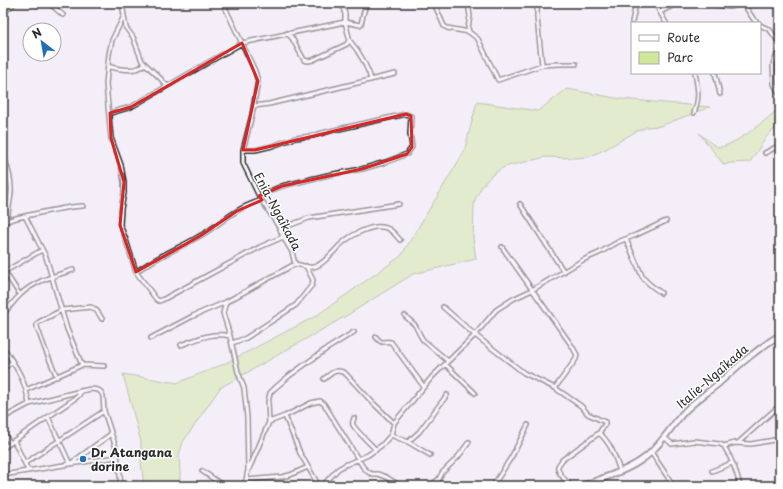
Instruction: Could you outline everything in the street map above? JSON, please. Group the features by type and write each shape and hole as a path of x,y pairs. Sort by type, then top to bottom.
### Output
{"highway":[{"path":"3,12 13,3"}],"street":[{"path":"50,3 63,15"},
{"path":"122,3 126,28 133,37 142,61 167,86"},
{"name":"Enia-Ngaîkada","path":"151,338 194,316 226,302 296,264 292,252 280,229 259,196 243,163 243,150 254,106 258,81 255,71 223,3"},
{"path":"342,3 349,40 363,60 371,80"},
{"path":"110,113 131,107 242,43 345,22 360,25 366,3"},
{"path":"434,3 444,26 447,28 469,32 478,39 498,80 542,65 576,64"},
{"path":"468,3 470,16 468,28 469,32"},
{"path":"538,3 537,18 542,65"},
{"path":"632,22 636,3"},
{"path":"655,3 665,22"},
{"path":"660,12 678,3"},
{"path":"708,3 729,7 744,3 756,22"},
{"path":"124,16 112,40 106,84 110,113 111,138 124,182 120,225 136,272 158,301 260,247 283,237"},
{"path":"761,25 770,30 779,43 780,48 773,64 774,84 780,95"},
{"path":"287,33 292,38 304,60 308,61 345,45 349,40"},
{"path":"108,66 113,68 129,69 138,68 145,64"},
{"path":"254,106 269,104 395,74"},
{"path":"694,113 698,93 695,74"},
{"path":"716,74 720,94"},
{"path":"243,150 255,150 295,138 312,136 406,114 411,116 410,134 412,147 407,154 362,170 328,175 282,186 259,196"},
{"path":"765,154 780,145"},
{"path":"3,153 11,184 7,221"},
{"path":"136,272 152,261 200,236 237,211 251,203 262,200"},
{"path":"280,229 309,218 399,204"},
{"path":"520,204 564,272"},
{"path":"3,223 25,216 68,207 83,206"},
{"path":"25,216 46,257 67,329 82,365"},
{"path":"284,416 300,453 320,486 338,469 376,450 391,435 394,423 424,387 475,335 496,310 583,260 618,242 666,221"},
{"path":"296,264 312,268 318,266 350,237 373,227 382,227 389,230 400,240"},
{"path":"626,239 644,280 661,293"},
{"path":"502,247 577,355 576,359 554,388"},
{"path":"20,295 4,271 42,250"},
{"path":"232,343 246,338 296,305 312,284 313,280 306,266"},
{"path":"3,314 20,295 30,287 52,276 73,270"},
{"path":"226,302 223,313 232,343 238,372 244,388 247,417 248,470"},
{"path":"56,377 37,324 62,310 91,306 98,311 102,319"},
{"path":"443,307 475,335 524,373 554,388 581,406 588,414 605,422 599,433 562,460 558,466 560,473 571,486"},
{"path":"405,316 415,325 423,340 448,361"},
{"path":"243,486 248,470 269,422 268,402 270,393 289,376 325,350 354,332"},
{"path":"181,345 210,335 221,334 230,336"},
{"name":"Italie-Ngaîkada","path":"582,486 602,479 644,459 691,406 754,352 780,335"},
{"path":"376,337 380,342 391,342 424,387"},
{"path":"3,347 21,374 29,404"},
{"path":"3,368 13,362"},
{"path":"445,364 475,393"},
{"path":"26,390 82,365 104,366"},
{"path":"324,379 336,371 340,370 345,373 394,423"},
{"path":"3,418 29,404 81,391 94,389 98,390 103,396 104,411 117,451 120,486"},
{"path":"3,448 77,397 81,391"},
{"path":"408,442 419,432 447,395"},
{"path":"269,422 311,403 320,401 324,404 358,460 368,472 386,477 401,486"},
{"path":"738,443 780,405"},
{"path":"24,463 104,411"},
{"path":"48,417 70,464"},
{"path":"354,418 354,426 376,450"},
{"path":"494,486 528,425"},
{"path":"3,432 10,443"},
{"path":"599,433 605,438 610,446 620,471"},
{"path":"70,464 111,434"},
{"path":"391,435 430,454"},
{"path":"664,437 672,444 694,441 720,444 724,446 735,443 751,444 780,439"},
{"path":"14,441 28,470"},
{"path":"429,486 439,479 450,465 458,458 469,442"},
{"path":"724,446 738,477 740,486"},
{"path":"651,452 671,486"},
{"path":"3,475 117,457"},
{"path":"712,471 732,463"},
{"path":"246,480 282,477 308,467"},
{"path":"202,471 224,486"},
{"path":"602,479 604,486"}],"highlighted area":[{"path":"242,43 258,81 243,150 255,150 406,114 411,116 412,147 407,154 362,169 282,186 259,196 262,200 237,211 200,236 136,272 120,225 124,182 111,138 110,113 131,107"}],"green space":[{"path":"567,89 621,99 710,107 660,126 647,127 588,157 546,157 502,168 491,176 482,186 474,204 473,238 476,259 413,274 346,316 220,388 183,442 179,455 180,486 144,486 141,462 141,442 123,374 177,383 224,364 316,316 401,256 464,152 477,102 538,111"},
{"path":"780,106 780,126 767,136 750,162 730,163 724,165 699,133 717,147 725,146 751,131"},
{"path":"3,157 11,190 8,201 6,224 3,227"}],"place":[{"name":"Dr Atangana dorine","path":"83,459"}]}
